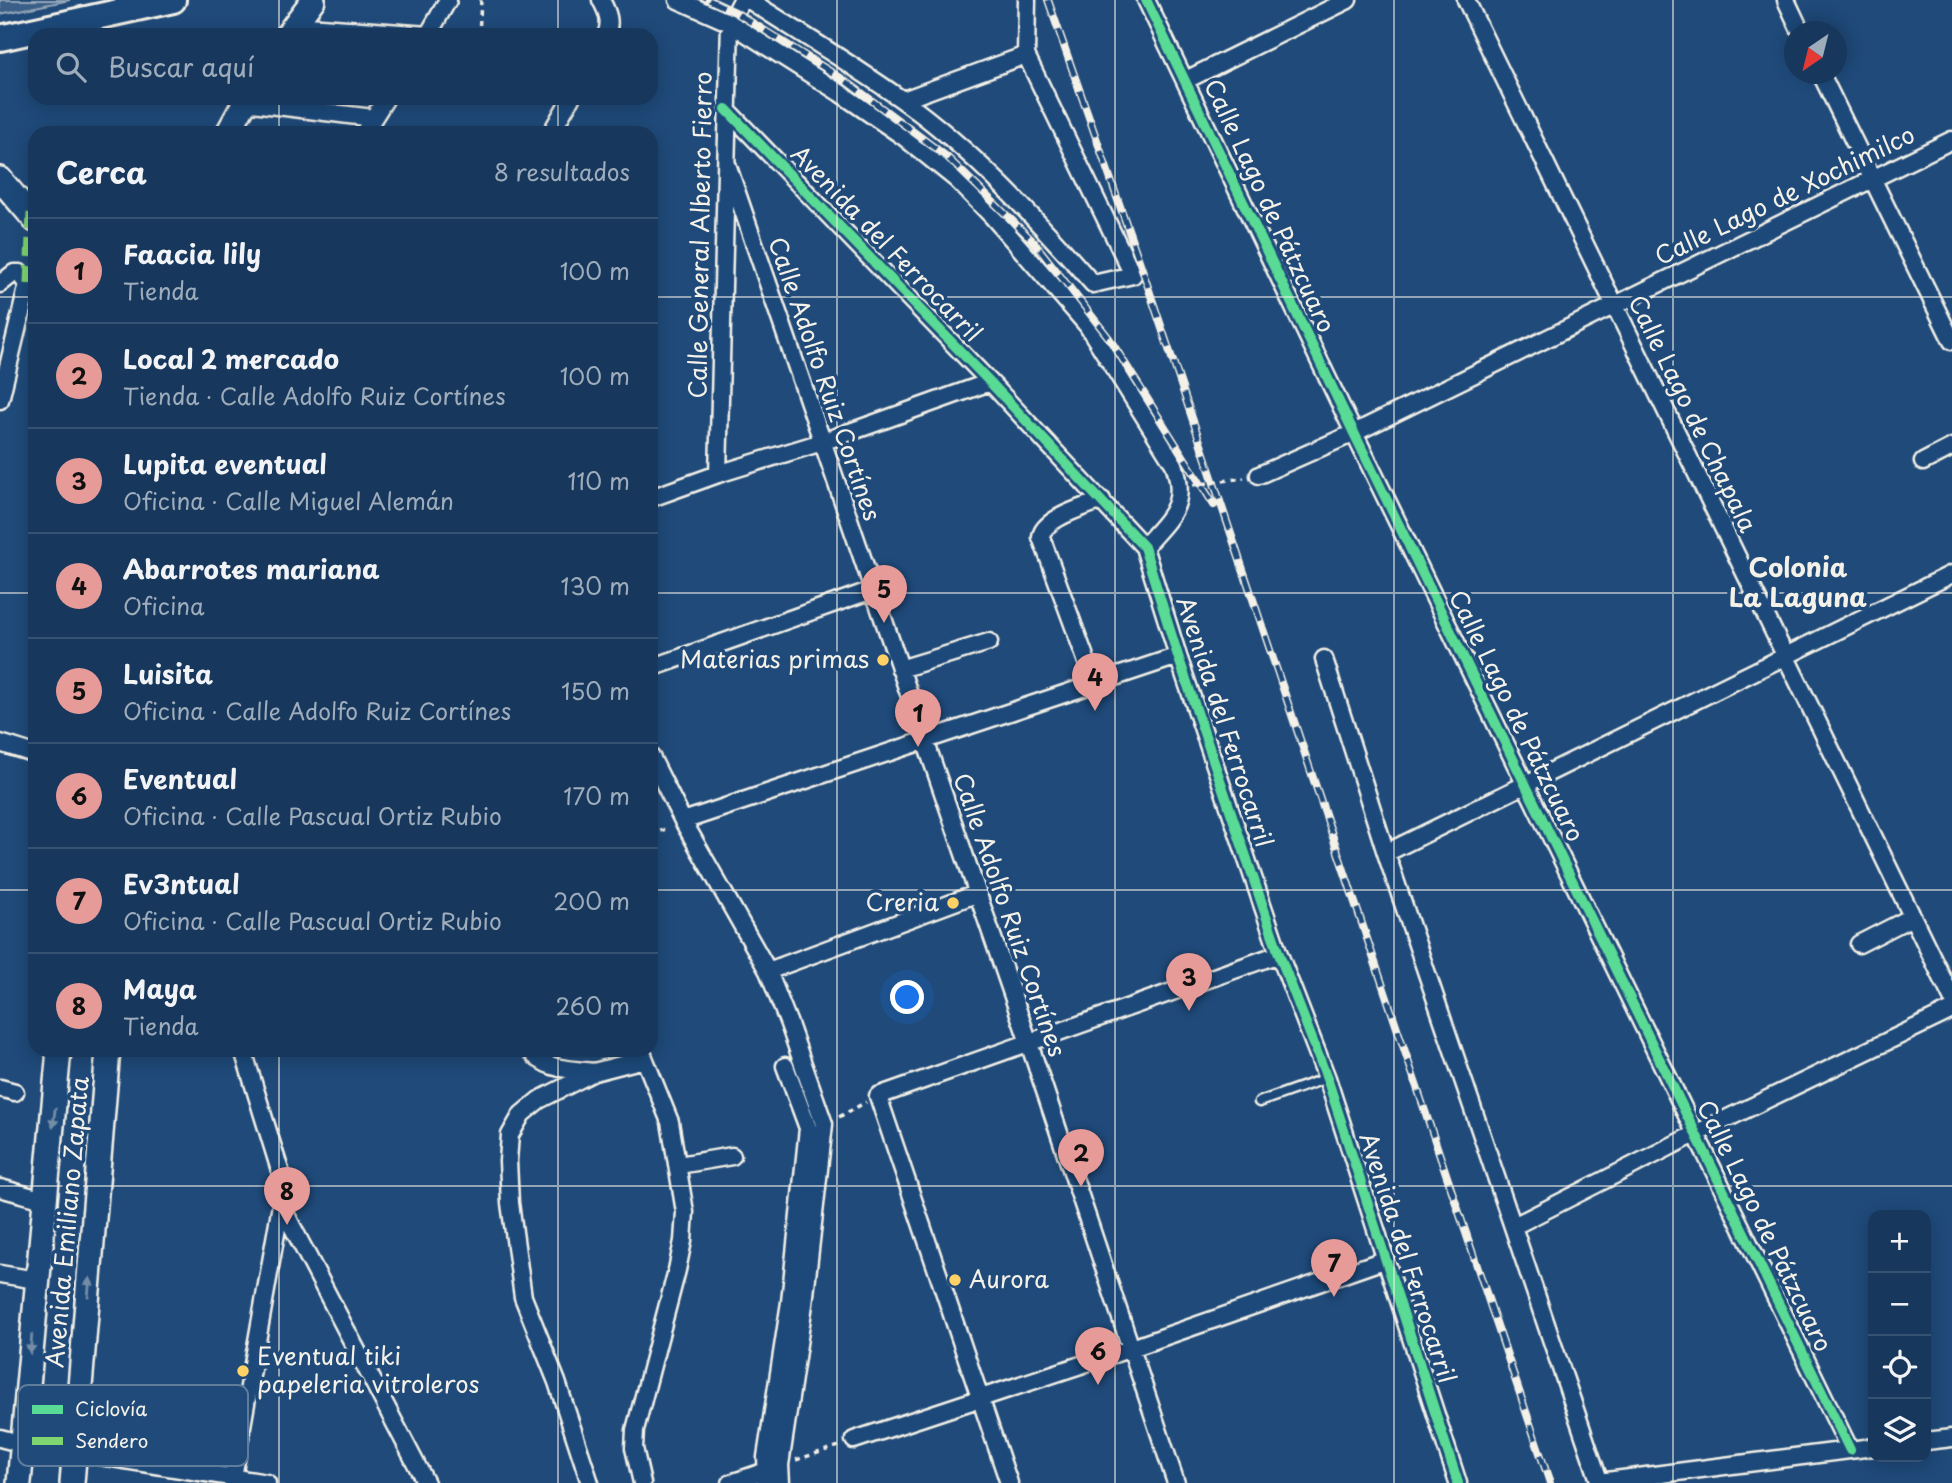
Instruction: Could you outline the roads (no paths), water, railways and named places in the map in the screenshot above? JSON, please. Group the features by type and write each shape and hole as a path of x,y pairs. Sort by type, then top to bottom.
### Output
{"main road":[{"path":"46,28 173,0"},
{"path":"292,28 313,0"},
{"path":"0,38 28,32"},
{"path":"232,126 242,105"},
{"path":"0,179 28,212"},
{"name":"Avenida Emiliano Zapata","path":"28,1385 58,1057"},
{"name":"Avenida Emiliano Zapata","path":"80,1385 107,1057"}],"street":[{"path":"432,28 448,0"},
{"path":"601,0 610,28"},
{"path":"678,0 730,23 904,137 956,179 993,217 1087,325 1174,464 1180,487 1176,506 1144,547"},
{"name":"Calle General Alberto Fierro","path":"718,474 730,23 742,0"},
{"path":"749,0 902,100 986,169 1093,284 1133,275 1026,55 1027,0"},
{"name":"Calle Lago de Pátzcuaro","path":"1146,0 1850,1450"},
{"path":"1186,80 1348,0"},
{"name":"Calle Lago de Chapala","path":"1466,0 1952,998"},
{"path":"1786,0 1796,21"},
{"path":"902,100 1026,55"},
{"path":"1826,84 1952,341"},
{"path":"281,105 373,118"},
{"path":"368,126 381,105"},
{"path":"555,126 567,105"},
{"name":"Avenida del Ferrocarril","path":"726,109 990,382 1144,547 1279,954 1327,1078 1458,1483"},
{"name":"Calle Lago de Xochimilco","path":"1259,475 1354,433 1952,140"},
{"name":"Calle Adolfo Ruiz Cortínes","path":"727,164 1029,1043 1129,1349 1176,1483"},
{"path":"0,284 14,272 25,278 28,284 0,400"},
{"path":"658,495 822,442 990,382"},
{"path":"1923,462 1952,447"},
{"path":"1095,684 1041,532 1048,523 1101,500"},
{"path":"1386,853 1952,574"},
{"path":"658,666 872,590"},
{"path":"901,669 989,642"},
{"path":"683,821 1178,656"},
{"path":"1324,659 1386,853 1600,1482 1868,1448"},
{"path":"0,743 28,752"},
{"path":"658,771 683,821 768,971 824,1124 804,1304 771,1473"},
{"path":"768,971 976,894"},
{"path":"1859,944 1912,917"},
{"path":"1009,1483 878,1096 1279,954"},
{"path":"1514,1226 1695,1134 1952,1010"},
{"path":"245,1057 282,1177 281,1205 248,1394"},
{"path":"537,1057 543,1063 594,1072"},
{"path":"590,1483 556,1382 523,1297 510,1203 510,1135 522,1114 540,1100 594,1072 635,1057"},
{"path":"642,1483 634,1448 635,1430 683,1241 685,1212 670,1122 644,1057"},
{"path":"780,1483 771,1473 808,1128 785,1066"},
{"path":"679,1165 733,1156"},
{"path":"0,1188 44,1200"},
{"path":"281,1205 426,1483"},
{"path":"854,1440 1129,1349 1384,1260"},
{"path":"0,1274 36,1280"},
{"path":"558,1411 584,1483"},
{"path":"0,1438 18,1443"},
{"path":"1931,1440 1952,1438"},
{"path":"154,1466 233,1480 268,1483"},
{"path":"731,1483 771,1473"}],"lane":[{"path":"1259,1102 1327,1078"}],"railway":[{"path":"709,0 735,12 847,82 947,157 1033,241 1109,338 1214,505"},
{"path":"1048,0 1142,269 1550,1483"}],"place":[{"name":"Luisita","path":"884,623"},
{"name":"Materias primas","path":"883,660"},
{"name":"Abarrotes mariana","path":"1095,711"},
{"name":"Faacia lily","path":"918,747"},
{"name":"Creria","path":"953,903"},
{"name":"Lupita eventual","path":"1189,1011"},
{"name":"Local 2 mercado","path":"1081,1187"},
{"name":"Maya","path":"287,1225"},
{"name":"Aurora","path":"955,1280"},
{"name":"Ev3ntual","path":"1334,1297"},
{"name":"Eventual tiki papeleria vitroleros","path":"243,1371"},
{"name":"Eventual","path":"1098,1385"}],"district":[{"name":"Colonia La Laguna","path":"1798,583"}]}
